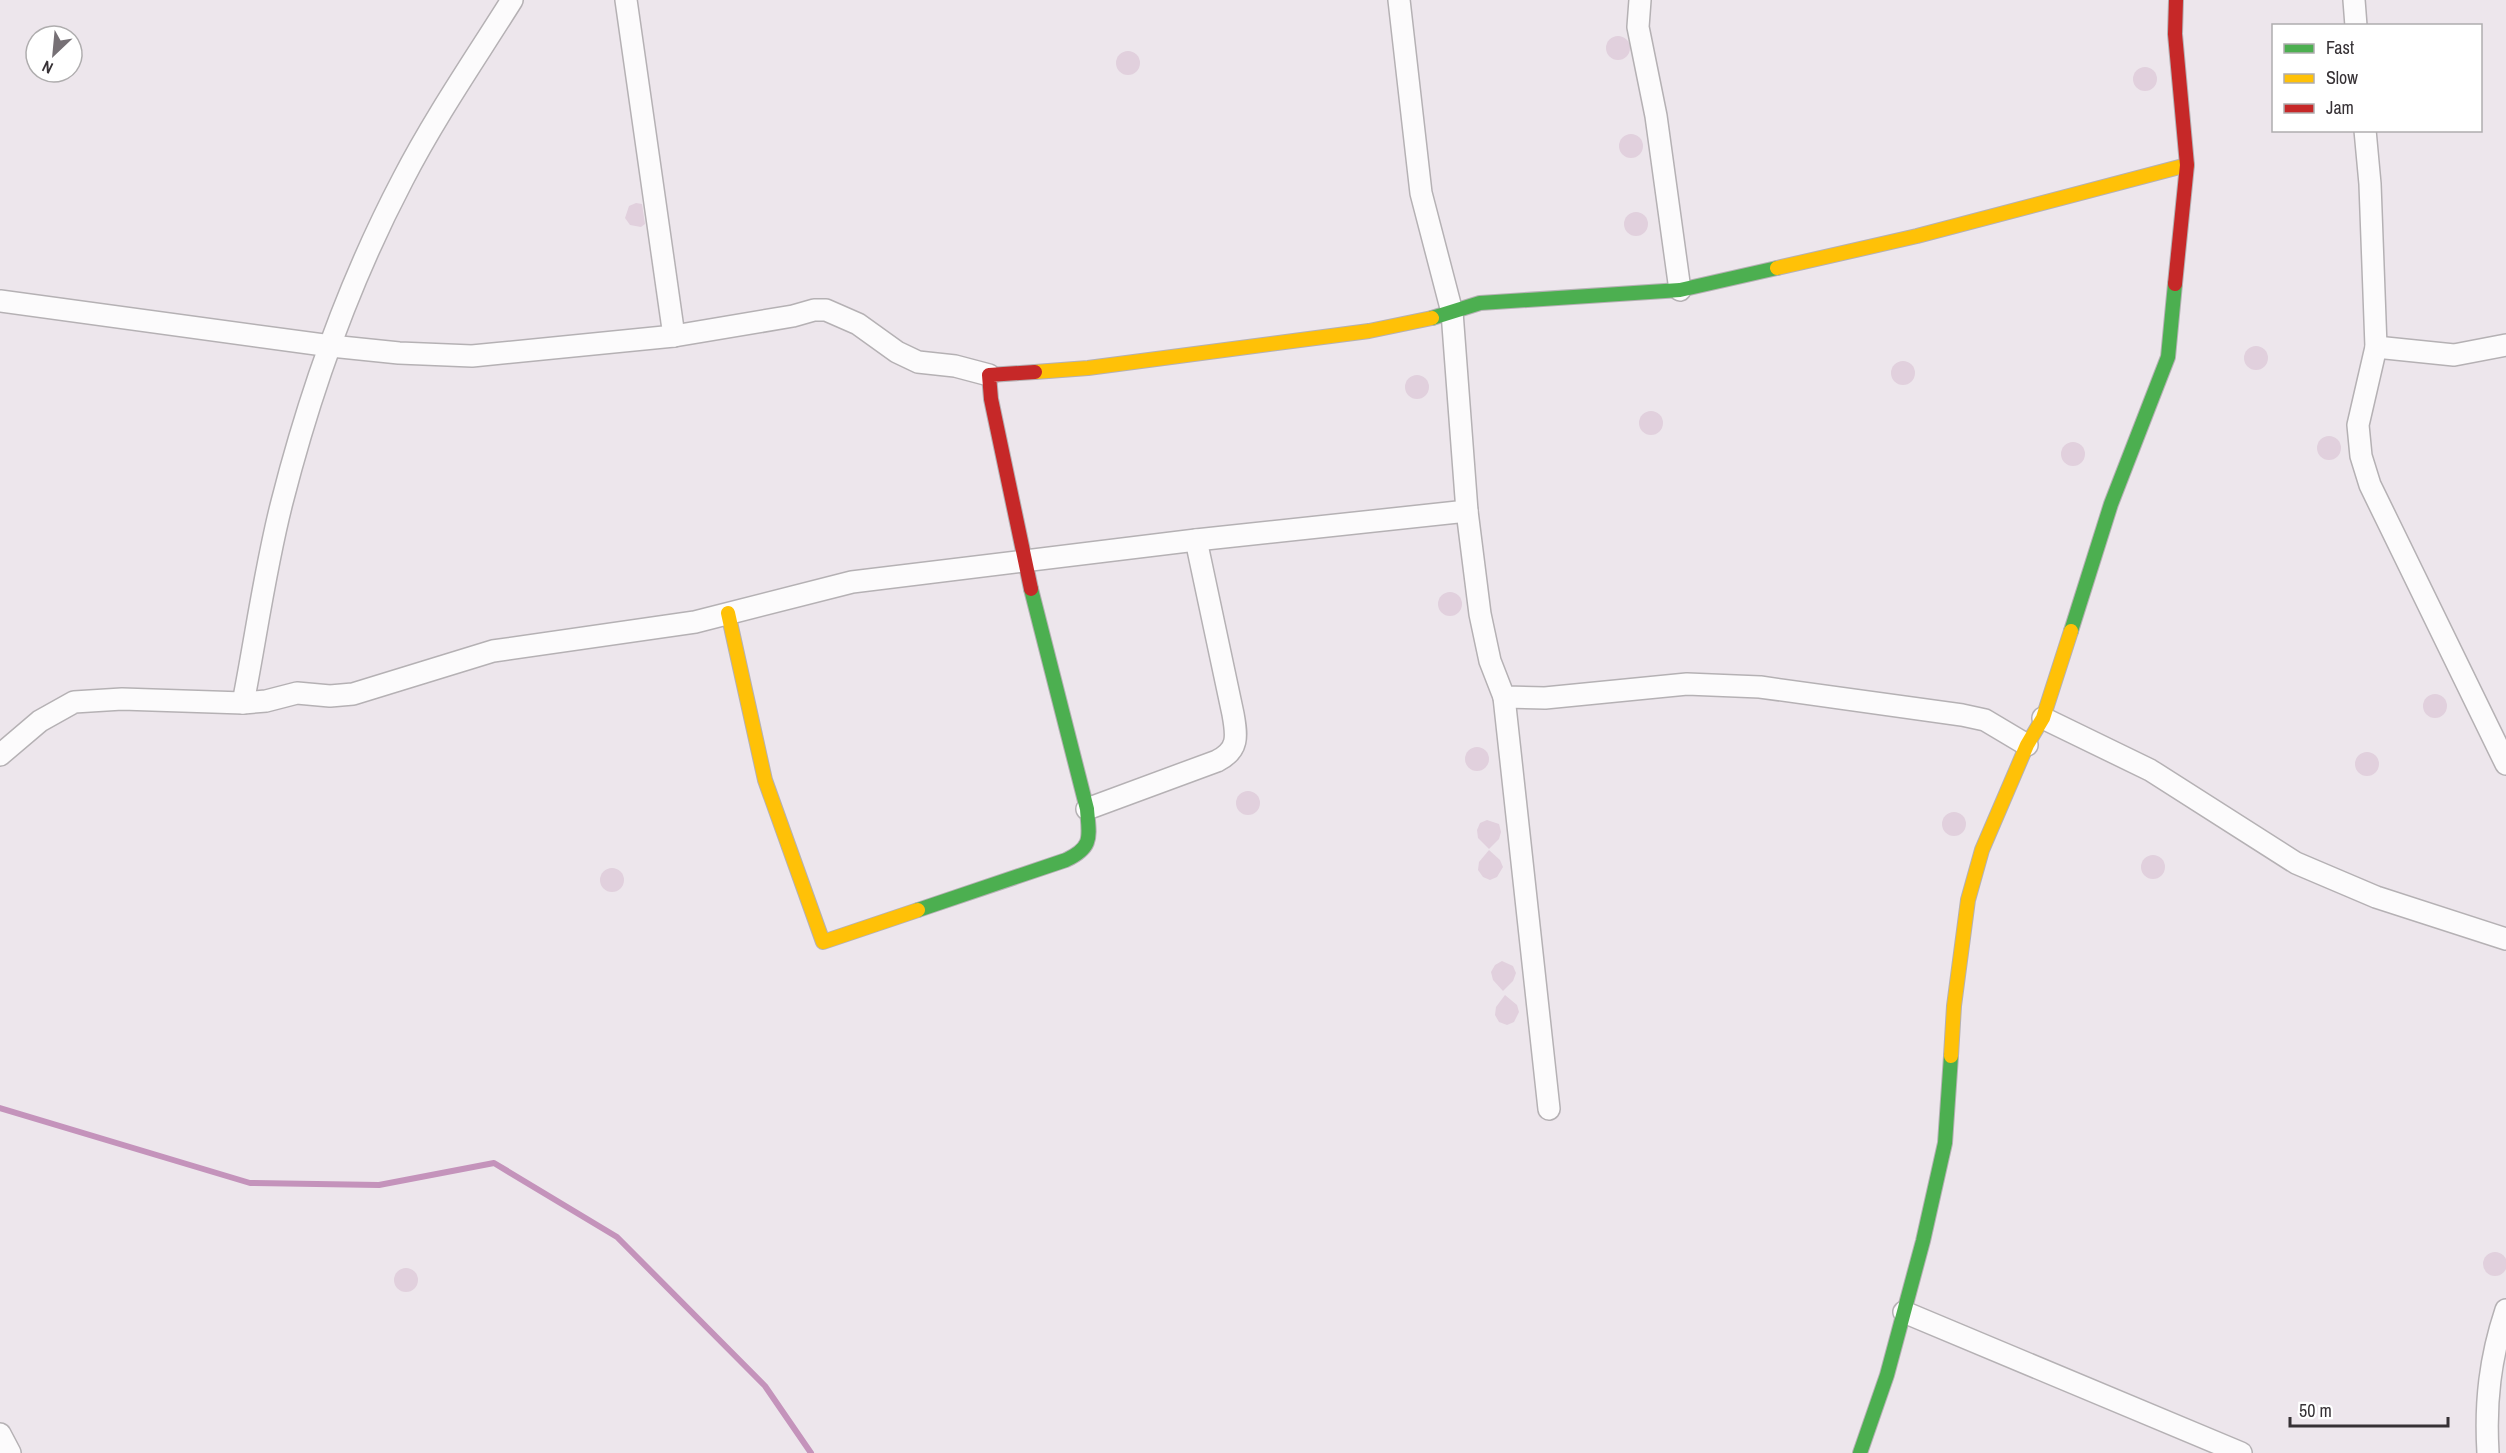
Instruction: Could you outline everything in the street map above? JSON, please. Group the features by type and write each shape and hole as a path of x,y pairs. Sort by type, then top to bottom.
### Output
{"street":[{"path":"243,703 282,504 331,346 367,254 403,178 468,66 512,0"},
{"path":"626,0 674,336"},
{"path":"1399,0 1420,193 1452,312 1467,511 1480,614 1490,661 1504,697 1549,1109"},
{"path":"1641,0 1638,27 1656,116 1680,290"},
{"path":"1860,1453 1887,1375 1945,1143 1956,986 1968,900 1982,850 2027,744 2043,717 2111,504 2168,357 2187,165 2175,34 2176,0"},
{"path":"2354,0 2356,24"},
{"path":"2365,132 2370,184 2376,347 2358,425 2361,456 2367,476 2506,764"},
{"path":"0,301 331,346 399,353 472,356 674,336 794,316 814,310 826,310 858,324 897,352 918,362 955,366 989,375 1088,368 1368,332 1420,322 1480,303 1680,290 1917,237 2187,165"},
{"path":"2376,347 2454,355 2506,345"},
{"path":"728,613 765,780 823,942 1081,854 1088,846 1090,837 1088,809 1024,562 991,399 989,375"},
{"path":"0,755 40,721 74,702 122,699 243,703 297,693 330,696 353,694 493,651 650,630 852,582 1196,540 1467,511"},
{"path":"1088,809 1217,761 1228,755 1236,743 1233,714 1196,540"},
{"path":"1504,697 1545,698 1687,684 1760,687 1962,715 1985,720 2027,744"},
{"path":"2043,717 2150,770 2296,863 2376,897 2506,939"},
{"path":"2488,1453 2488,1383 2496,1338 2506,1310"},
{"path":"1904,1312 2241,1453"},
{"path":"0,1434 10,1453"}],"building":[{"path":"1618,36 1627,39 1630,48 1627,57 1618,60 1609,57 1606,48 1609,39"},
{"path":"1128,51 1137,54 1140,63 1137,72 1128,75 1119,72 1116,63 1119,54"},
{"path":"2145,67 2154,70 2157,79 2154,88 2145,91 2136,88 2133,79 2136,70"},
{"path":"1631,134 1640,137 1643,146 1640,155 1631,158 1622,155 1619,146 1622,137"},
{"path":"636,203 642,204 645,224 641,227 630,225 625,218 629,206"},
{"path":"1636,212 1645,215 1648,224 1645,233 1636,236 1627,233 1624,224 1627,215"},
{"path":"2256,346 2265,349 2268,358 2265,367 2256,370 2247,367 2244,358 2247,349"},
{"path":"1903,361 1912,364 1915,373 1912,382 1903,385 1894,382 1891,373 1894,364"},
{"path":"1417,375 1426,378 1429,387 1426,396 1417,399 1408,396 1405,387 1408,378"},
{"path":"1651,411 1660,414 1663,423 1660,432 1651,435 1642,432 1639,423 1642,414"},
{"path":"2329,436 2338,439 2341,448 2338,457 2329,460 2320,457 2317,448 2320,439"},
{"path":"2073,442 2082,445 2085,454 2082,463 2073,466 2064,463 2061,454 2064,445"},
{"path":"1450,592 1459,595 1462,604 1459,613 1450,616 1441,613 1438,604 1441,595"},
{"path":"2435,694 2444,697 2447,706 2444,715 2435,718 2426,715 2423,706 2426,697"},
{"path":"1477,747 1486,750 1489,759 1486,768 1477,771 1468,768 1465,759 1468,750"},
{"path":"2367,752 2376,755 2379,764 2376,773 2367,776 2358,773 2355,764 2358,755"},
{"path":"1248,791 1257,794 1260,803 1257,812 1248,815 1239,812 1236,803 1239,794"},
{"path":"1954,812 1963,815 1966,824 1963,833 1954,836 1945,833 1942,824 1945,815"},
{"path":"1487,820 1499,824 1501,832 1499,839 1489,849 1478,838 1477,830 1480,823"},
{"path":"1489,850 1500,860 1503,867 1497,877 1490,880 1483,877 1478,870 1479,862"},
{"path":"2153,855 2162,858 2165,867 2162,876 2153,879 2144,876 2141,867 2144,858"},
{"path":"612,868 621,871 624,880 621,889 612,892 603,889 600,880 603,871"},
{"path":"1502,961 1513,966 1516,973 1513,981 1503,991 1493,980 1491,972 1495,965"},
{"path":"1505,995 1517,1005 1519,1012 1514,1022 1507,1025 1499,1022 1495,1015 1496,1007"},
{"path":"2495,1252 2500,1253 2506,1259 2506,1269 2500,1275 2495,1276 2490,1275 2484,1269 2483,1264 2484,1259 2490,1253"},
{"path":"406,1268 415,1271 418,1280 415,1289 406,1292 397,1289 394,1280 397,1271"}],"waterway":[{"path":"0,1108 250,1183 379,1185 494,1163 617,1237 765,1386 811,1453"}],"traffic: fast":[{"path":"1432,318 1480,303 1680,290 1777,268"},
{"path":"2071,631 2111,504 2168,357 2175,284"},
{"path":"918,910 1066,860 1081,850 1088,840 1087,809 1031,589"},
{"path":"1860,1453 1887,1375 1923,1241 1945,1143 1951,1056"}],"traffic: slow":[{"path":"1777,268 1917,236 2187,165"},
{"path":"1035,372 1088,368 1369,331 1432,318"},
{"path":"728,613 765,780 823,942 918,910"},
{"path":"1951,1056 1954,1006 1968,900 1982,850 2027,745 2043,718 2071,631"}],"traffic: jam":[{"path":"2175,284 2187,165 2175,34 2176,0"},
{"path":"1031,589 991,399 989,375 1035,372"}]}
